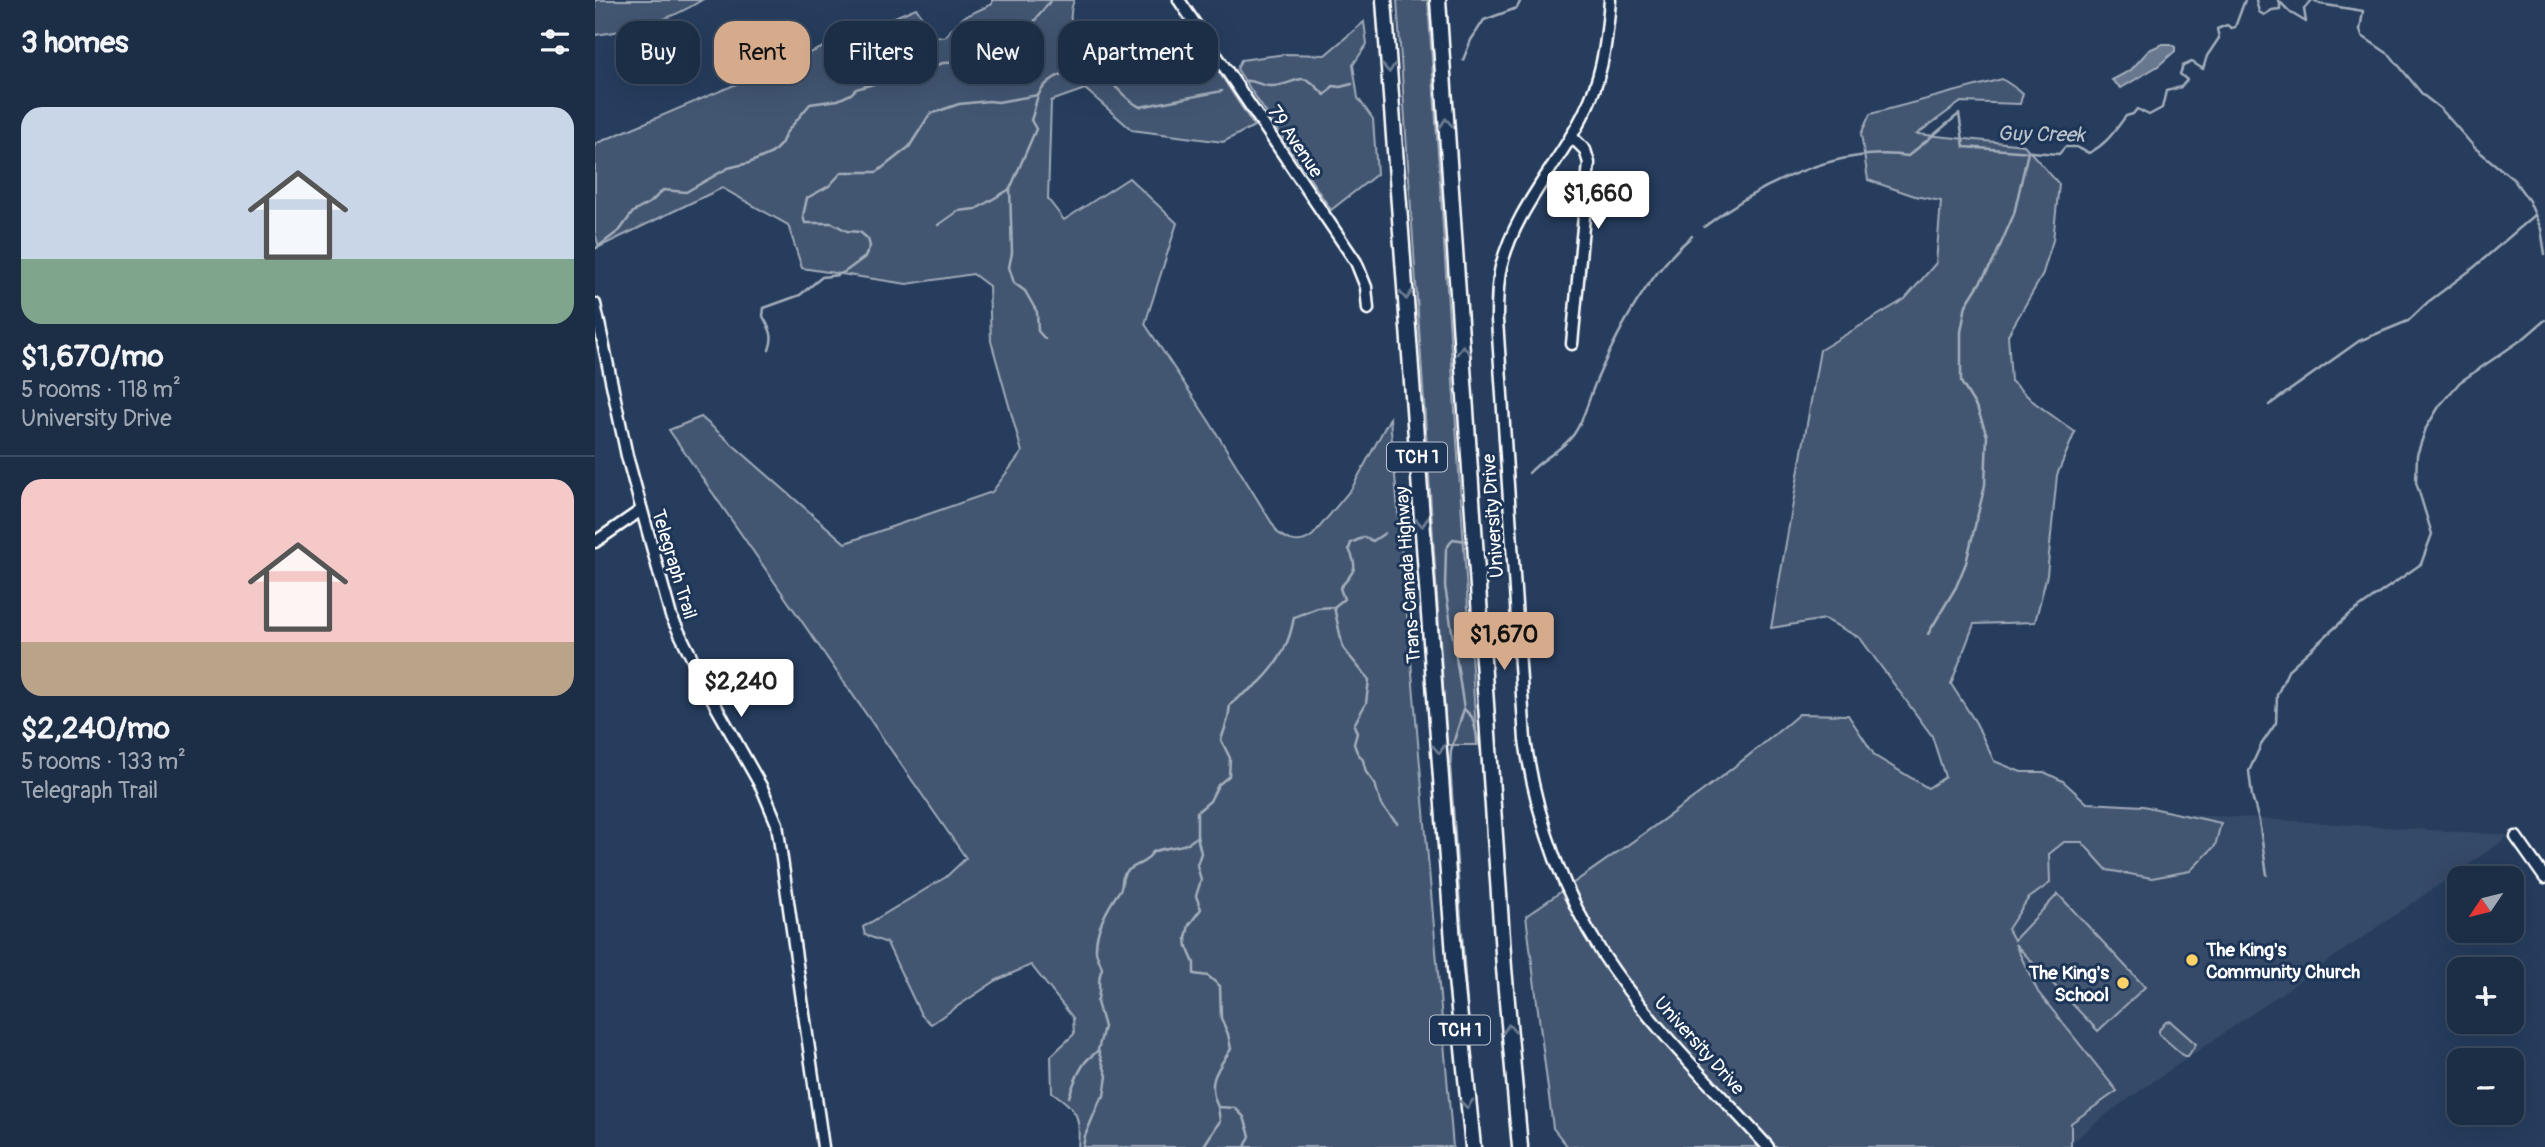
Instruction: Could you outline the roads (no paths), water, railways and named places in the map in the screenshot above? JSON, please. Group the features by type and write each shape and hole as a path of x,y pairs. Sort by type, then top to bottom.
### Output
{"highway":[{"name":"Trans-Canada Highway","path":"1384,0 1455,969 1473,1147"},
{"name":"TCH 1","path":"1438,0 1504,968 1520,1147"}],"street":[{"name":"79 Avenue","path":"1179,0 1356,262 1366,287 1368,309"},
{"name":"University Drive","path":"1610,0 1600,74 1590,102 1511,239 1501,267 1497,292 1523,721 1529,765 1552,850 1574,903 1601,952 1646,1011 1769,1147"},
{"path":"1571,136 1585,150 1589,163 1572,344"},
{"name":"Telegraph Trail","path":"595,304 640,511 671,616 717,708 762,788 777,824 823,1147"},
{"path":"595,542 640,511"},
{"path":"2516,837 2545,878"}],"waterway":[{"path":"595,249 620,230 633,212 651,202 663,190 686,192 728,168 772,153 810,104 838,100 885,77 901,77 943,63 969,62 985,57 1018,32 1029,28 1051,0"},
{"path":"1463,60 1471,40 1484,20 1517,8 1521,0"},
{"name":"Guy Creek","path":"1704,227 1749,196 1800,172 1854,157 1881,154 1908,156 1959,114 1964,147 2059,154 2065,147 2076,147 2089,153 2106,141 2126,116 2137,109 2149,115 2162,108 2166,91 2181,87 2187,80 2180,74 2183,66 2192,62 2203,69 2207,56 2219,38 2217,29 2227,25 2235,27 2245,0"},
{"name":"Guy Creek","path":"2256,0 2259,12 2264,15 2280,9 2280,3"},
{"name":"Guy Creek","path":"2278,0 2291,13 2306,22 2304,9 2312,0"},
{"name":"Guy Creek","path":"2314,0 2320,4 2363,11 2360,30 2362,36 2390,55 2423,95 2441,109 2475,148 2514,180 2529,201 2541,229 2545,254"},
{"path":"1045,339 1038,331 1037,312 1025,291 1014,283 1009,267 1012,253 1010,189 1036,129 1031,120 1037,98 1044,86 1062,74 1091,68 1140,107 1222,91"},
{"path":"1244,81 1275,86 1300,79 1306,80 1325,95 1333,86 1352,84"},
{"path":"769,350 771,336 763,316 764,308 800,295 822,277 846,271 865,257 870,246 868,239 860,232 847,231 832,223 805,223 803,216 807,198 829,186 842,172 877,172 909,147 930,114 959,104 998,102 1038,95"},
{"path":"1928,634 1956,587 1966,563 1985,485 1987,436 1978,410 1961,382 1961,332 1966,305 1993,262 2014,214 2028,152"},
{"path":"938,225 958,211 976,209 1010,189"},
{"path":"2269,405 2359,341 2408,321 2535,215"},
{"name":"Guy Creek","path":"1529,473 1574,434 1606,359 1637,302 1662,267 1692,236"},
{"path":"2267,875 2249,771 2261,745 2276,723 2277,695 2289,669 2350,614 2421,564 2432,534 2416,482 2417,455 2426,428 2440,405 2460,382 2524,338 2545,320"},
{"name":"Guy Creek","path":"1245,1147 1250,1136 1244,1117 1235,1108 1218,1107 1213,1090 1218,1070 1231,1049 1221,1018 1220,986 1208,976 1194,974 1194,963 1187,947 1189,925 1201,909 1196,896 1201,880 1197,865 1201,853 1197,836 1197,812 1210,801 1218,785 1229,776 1230,758 1221,740 1230,705 1257,684 1273,667 1287,644 1294,617 1318,608 1334,607 1344,599 1340,588 1352,574 1354,566 1349,549 1351,543 1364,537 1373,541 1385,533"},
{"path":"1466,541 1453,539 1446,549 1445,586 1464,709 1451,750 1450,767 1469,1034"},
{"path":"1334,607 1343,648 1369,680 1366,703 1354,725 1357,733 1354,744 1366,772 1375,784 1381,805 1397,823"},
{"path":"1464,709 1472,717 1481,750 1492,893"},
{"path":"1083,1147 1085,1136 1104,1096 1107,1076 1098,1050 1104,1027 1097,1002 1102,969 1096,951 1100,925 1128,870 1146,860 1153,852 1182,845 1197,836"},
{"path":"1069,1097 1082,1067 1097,1051"},
{"path":"1203,1147 1220,1121 1218,1107"}],"place":[{"name":"The King's Community Church","path":"2192,960"},
{"name":"The King's School","path":"2123,983"}]}
